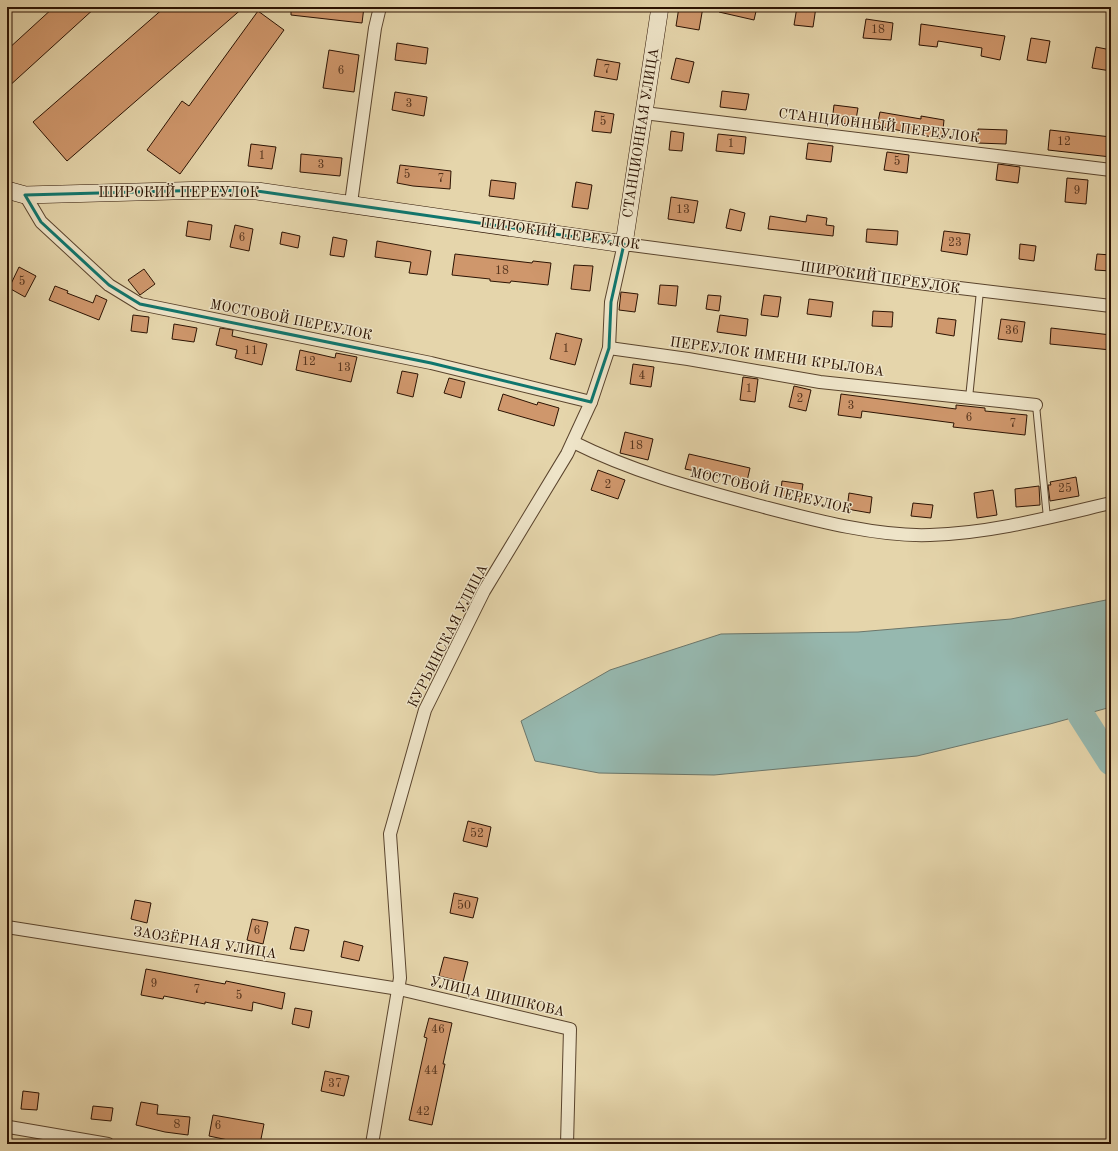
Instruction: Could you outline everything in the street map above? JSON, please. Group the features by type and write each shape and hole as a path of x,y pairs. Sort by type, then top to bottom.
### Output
{"main road":[{"name":"СТАНЦИОННАЯ УЛИЦА","path":"624,244 660,7"},
{"name":"ШИРОКИЙ ПЕРЕУЛОК","path":"7,190 25,195 210,190 257,191 351,203 624,244"}],"street":[{"path":"351,203 375,28 380,7"},
{"name":"СТАНЦИОННЫЙ ПЕРЕУЛОК","path":"644,113 1111,170"},
{"name":"МОСТОВОЙ ПЕРЕУЛОК","path":"25,195 41,222 109,285 140,304 432,363 591,402"},
{"name":"ШИРОКИЙ ПЕРЕУЛОК","path":"624,244 980,291 1111,306"},
{"name":"СТАНЦИОННАЯ УЛИЦА","path":"573,442 591,402 609,348 611,302 624,244"},
{"name":"ПЕРЕУЛОК ИМЕНИ КРЫЛОВА","path":"609,348 688,359 820,382 1036,405"},
{"name":"МОСТОВОЙ ПЕРЕУЛОК","path":"573,442 607,460 672,483 808,519 895,534 929,535 967,533 1004,528 1111,503"},
{"name":"КУРЬИНСКАЯ УЛИЦА","path":"372,1144 400,978 390,834 425,710 484,591 573,442"},
{"name":"ЗАОЗЁРНАЯ УЛИЦА","path":"7,927 399,989"},
{"name":"УЛИЦА ШИШКОВА","path":"399,989 570,1029 567,1144"},
{"path":"9,1127 108,1144"}],"lane":[{"path":"969,398 980,291"},
{"path":"1036,405 1047,518"}],"highlighted area":[{"path":"210,190 257,191 624,244 611,302 609,348 591,402 431,363 140,304 109,285 41,222 25,195"}],"water":[{"path":"1111,599 1111,707 1050,724 917,756 714,775 599,773 535,761 521,721 610,670 721,634 858,632 1011,619"}],"building":[{"path":"54,7 96,7 7,88 7,50"},
{"path":"165,7 244,7 67,161 33,122"},
{"path":"291,7 364,7 362,23 291,15"},
{"path":"679,7 703,7 699,30 676,26"},
{"path":"720,7 757,7 754,20 719,12"},
{"path":"797,7 816,7 813,27 794,25"},
{"path":"258,11 284,30 180,174 147,150 182,101 189,106"},
{"path":"866,19 893,23 891,40 863,38"},
{"path":"921,24 1005,36 1000,60 981,56 982,48 938,41 937,47 919,45"},
{"path":"1031,38 1050,41 1046,63 1027,60"},
{"path":"397,43 428,48 426,64 395,60"},
{"path":"1096,47 1111,50 1111,71 1092,68"},
{"path":"329,50 359,55 354,92 323,88"},
{"path":"676,58 694,62 689,83 671,79"},
{"path":"597,59 620,63 617,80 594,76"},
{"path":"722,91 749,94 746,110 720,107"},
{"path":"395,92 427,97 424,116 392,110"},
{"path":"834,105 858,108 855,125 832,122"},
{"path":"595,111 614,114 611,133 592,131"},
{"path":"880,112 921,119 921,116 944,120 942,139 877,126"},
{"path":"978,129 1007,130 1006,144 977,143"},
{"path":"1050,130 1111,137 1111,157 1048,150"},
{"path":"671,131 684,133 682,151 669,150"},
{"path":"718,134 746,137 744,154 716,151"},
{"path":"808,143 833,146 831,162 806,159"},
{"path":"251,144 276,147 272,169 248,166"},
{"path":"887,152 909,155 907,173 884,170"},
{"path":"301,154 342,158 340,176 300,172"},
{"path":"998,164 1020,167 1018,183 996,180"},
{"path":"400,165 451,171 450,189 397,183"},
{"path":"1067,178 1088,180 1086,204 1065,202"},
{"path":"491,180 516,183 514,199 489,196"},
{"path":"576,182 592,185 588,209 572,207"},
{"path":"671,197 698,201 694,223 668,219"},
{"path":"730,209 745,213 741,231 726,228"},
{"path":"807,215 827,218 826,225 834,226 833,236 768,229 770,216 806,222"},
{"path":"188,221 212,225 210,240 186,236"},
{"path":"235,225 253,229 249,251 230,247"},
{"path":"867,229 898,231 897,245 866,242"},
{"path":"944,231 970,234 967,255 941,251"},
{"path":"282,232 300,236 298,248 280,244"},
{"path":"333,237 347,240 344,257 330,255"},
{"path":"377,241 431,251 427,275 409,273 411,262 375,257"},
{"path":"1020,244 1036,246 1034,261 1019,259"},
{"path":"455,254 532,263 533,261 551,263 548,285 511,281 510,283 490,281 490,279 452,275"},
{"path":"1097,254 1111,255 1111,271 1095,270"},
{"path":"574,265 593,266 590,291 571,289"},
{"path":"19,267 36,276 25,297 9,288"},
{"path":"144,269 155,284 140,295 128,280"},
{"path":"660,285 678,286 676,306 658,304"},
{"path":"55,286 68,291 67,293 93,303 96,295 107,300 99,320 49,300"},
{"path":"621,292 638,294 635,312 619,310"},
{"path":"708,295 721,296 719,311 706,309"},
{"path":"764,295 781,297 778,317 761,315"},
{"path":"809,299 833,302 831,317 807,314"},
{"path":"873,311 893,312 892,327 872,326"},
{"path":"133,315 149,317 147,333 131,331"},
{"path":"720,315 748,319 746,336 717,332"},
{"path":"938,318 956,320 954,336 936,333"},
{"path":"1001,319 1025,322 1022,342 998,339"},
{"path":"174,324 197,328 194,342 172,339"},
{"path":"220,328 233,330 232,336 267,344 262,365 235,358 237,350 216,345"},
{"path":"1051,328 1111,335 1111,350 1050,344"},
{"path":"556,333 582,339 575,365 550,359"},
{"path":"300,350 335,358 336,353 357,357 351,382 296,370"},
{"path":"633,364 654,367 651,387 630,384"},
{"path":"402,371 418,374 413,397 397,393"},
{"path":"743,377 758,379 755,402 740,400"},
{"path":"449,378 465,382 461,398 444,393"},
{"path":"794,386 811,390 806,411 789,407"},
{"path":"503,394 537,405 538,402 559,408 554,426 498,410"},
{"path":"841,394 956,409 956,405 985,408 985,411 1027,415 1025,435 953,427 954,423 862,411 861,418 838,415"},
{"path":"625,432 653,439 648,460 620,453"},
{"path":"689,454 750,468 747,481 685,469"},
{"path":"598,470 625,480 618,499 591,490"},
{"path":"1076,477 1079,496 1050,501 1048,485 1051,485 1050,482"},
{"path":"782,481 803,484 800,502 780,498"},
{"path":"1039,486 1040,505 1016,507 1015,489"},
{"path":"993,490 997,515 977,518 974,493"},
{"path":"849,493 872,497 870,513 847,509"},
{"path":"913,503 933,505 931,518 911,516"},
{"path":"468,821 491,827 487,847 463,841"},
{"path":"454,893 478,898 473,918 450,913"},
{"path":"135,900 151,903 147,923 131,919"},
{"path":"252,919 268,922 263,944 247,940"},
{"path":"295,927 309,930 304,951 290,949"},
{"path":"344,941 363,946 359,961 341,957"},
{"path":"444,957 468,962 463,982 439,976"},
{"path":"146,969 225,984 226,981 285,993 282,1009 253,1002 252,1011 164,996 163,999 141,995"},
{"path":"295,1008 312,1011 309,1028 292,1024"},
{"path":"429,1018 452,1023 432,1125 409,1120 427,1038 424,1037"},
{"path":"325,1071 349,1076 344,1096 321,1091"},
{"path":"23,1091 39,1093 37,1110 21,1109"},
{"path":"141,1102 158,1105 157,1114 190,1117 188,1135 165,1132 136,1125"},
{"path":"93,1106 113,1108 111,1121 91,1119"},
{"path":"213,1115 264,1124 260,1144 247,1144 209,1136"}],"waterway":[{"path":"1081,715 1111,762"}]}
